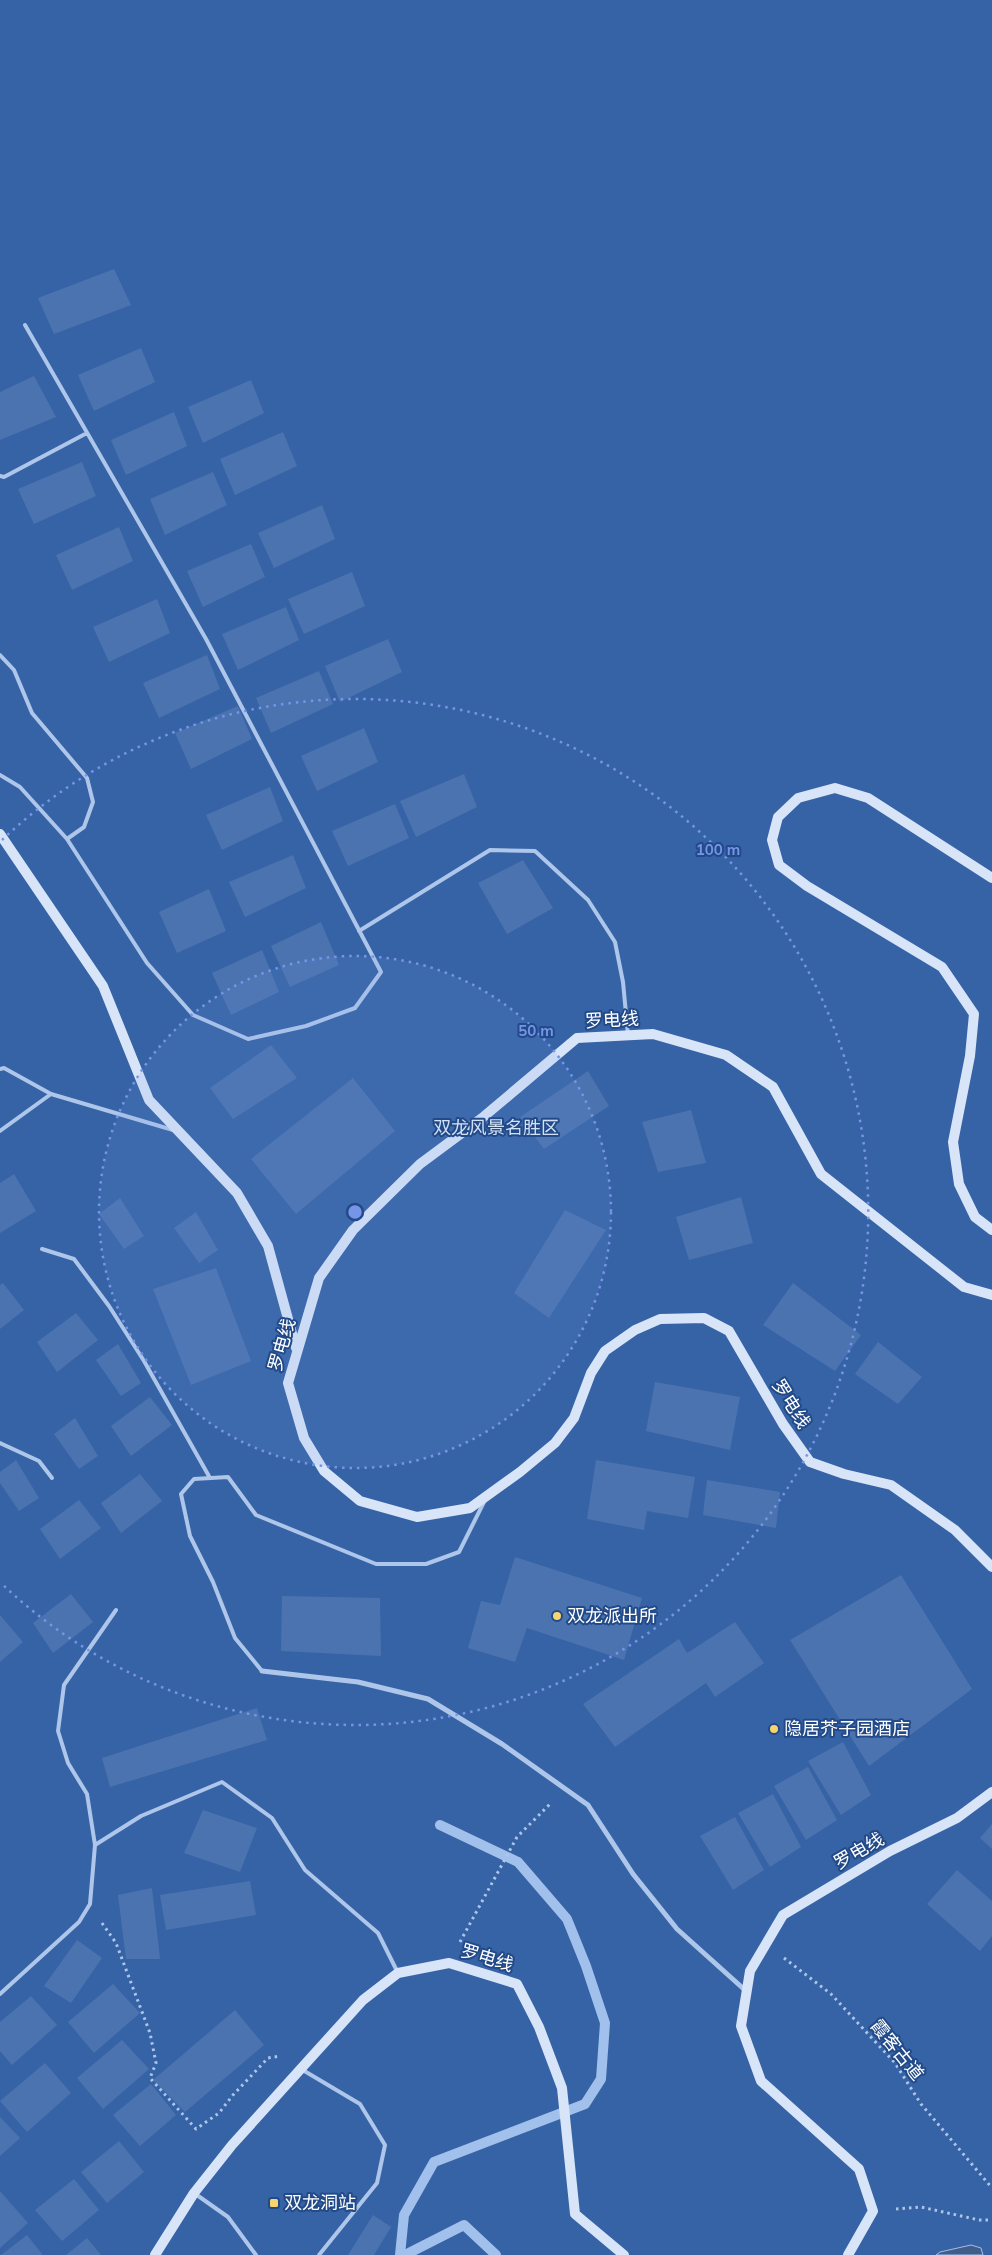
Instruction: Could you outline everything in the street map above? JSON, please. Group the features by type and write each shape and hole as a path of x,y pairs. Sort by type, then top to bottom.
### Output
{"street":[{"path":"992,878 868,798 835,788 798,798 778,817 772,840 779,865 807,886 942,967 974,1014 970,1056 953,1142 959,1184 975,1217 992,1230"},
{"path":"0,834 103,986 149,1100 237,1193 268,1246 296,1349"},
{"name":"罗电线","path":"992,1295 964,1287 821,1174 774,1087 726,1055 653,1034 577,1038 482,1118 420,1164 353,1230 319,1278 296,1349 288,1383 304,1438 324,1471 360,1501 417,1517 470,1508 555,1443 574,1418 591,1373 605,1351 635,1330 660,1319 704,1318 729,1331 783,1424 810,1462 844,1474 891,1486 956,1530 992,1567"},
{"path":"262,1672 358,1682 428,1699 502,1744 588,1805 633,1874 677,1929 746,1992"},
{"name":"罗电线","path":"873,2211 859,2169 761,2081 741,2026 750,1971 783,1915 890,1851 957,1818 992,1792"},
{"name":"罗电线","path":"155,2255 194,2193 232,2145 363,2000 398,1973 450,1963 517,1984 539,2027 562,2088 575,2214 624,2255"},
{"path":"848,2255 873,2211"}],"lane":[{"path":"0,775 20,787 67,839 147,963 193,1015 248,1040 306,1026 355,1008 381,972 206,640 25,325"},
{"path":"0,476 4,477 87,434"},
{"path":"0,655 14,670 32,713 87,778 93,802 84,827 67,839"},
{"path":"359,931 490,850 536,851 588,900 615,942 623,982 628,1036"},
{"path":"1,1068 51,1094 178,1131"},
{"path":"0,1131 51,1094"},
{"path":"42,1249 74,1259 80,1266 109,1306 144,1361 210,1478"},
{"path":"0,1443 39,1461 52,1478"},
{"path":"262,1672 235,1638 213,1582 190,1536 181,1494 194,1479 228,1477 256,1515 376,1564 426,1564 459,1552 487,1496"},
{"path":"0,1994 80,1922 90,1904 95,1845 87,1794 68,1763 58,1730 64,1685 116,1610"},
{"path":"95,1845 141,1816 222,1782 272,1818 305,1870 378,1933 398,1973"},
{"path":"304,2065 360,2104 385,2145 377,2183 319,2255"},
{"path":"194,2193 228,2217 256,2255"}],"path":[{"path":"450,1963 517,1837 565,1788"},
{"path":"90,1904 116,1943 150,2033 156,2063 150,2078 196,2129 219,2113 233,2095 268,2058 282,2056 304,2065"},
{"name":"霞客古道","path":"766,1944 837,2001 894,2063 921,2104 992,2188"},
{"path":"873,2211 920,2207 979,2220 992,2220"}],"green space":[{"name":"双龙风景名胜区","path":"0,0 992,0 992,2255 0,2255"}],"shaded area":[{"path":"971,2245 981,2248 983,2255 936,2255 940,2252"}],"building":[{"path":"114,269 131,305 54,334 38,298"},
{"path":"141,348 155,382 94,411 78,375"},
{"path":"34,376 56,417 0,440 0,392"},
{"path":"251,380 264,413 203,443 188,407"},
{"path":"174,412 187,446 126,475 111,440"},
{"path":"283,432 297,466 235,495 220,459"},
{"path":"82,462 96,496 34,524 18,489"},
{"path":"213,472 227,505 165,535 150,499"},
{"path":"322,505 335,539 274,568 258,533"},
{"path":"119,527 133,561 72,590 56,555"},
{"path":"251,544 265,577 203,607 187,571"},
{"path":"352,572 365,606 304,634 288,599"},
{"path":"157,599 170,633 109,662 93,627"},
{"path":"286,607 299,640 238,670 222,634"},
{"path":"388,639 402,672 340,702 325,666"},
{"path":"207,655 220,689 159,718 143,683"},
{"path":"319,671 333,704 271,733 256,698"},
{"path":"238,706 252,739 191,769 175,733"},
{"path":"364,728 378,762 317,791 301,756"},
{"path":"464,774 477,807 416,837 400,801"},
{"path":"270,787 283,821 222,850 206,815"},
{"path":"395,804 409,838 348,866 332,831"},
{"path":"293,855 306,888 245,917 229,882"},
{"path":"523,860 553,908 507,934 478,883"},
{"path":"209,889 226,931 177,953 159,912"},
{"path":"321,922 339,965 290,987 271,946"},
{"path":"262,950 279,992 231,1015 212,973"},
{"path":"271,1045 297,1078 233,1119 210,1088"},
{"path":"588,1071 609,1106 544,1149 520,1117"},
{"path":"353,1078 395,1131 296,1214 251,1159"},
{"path":"691,1110 706,1163 658,1172 642,1122"},
{"path":"14,1174 36,1211 0,1233 0,1183"},
{"path":"741,1197 753,1243 689,1260 676,1217"},
{"path":"120,1198 144,1236 124,1249 99,1214"},
{"path":"565,1210 606,1230 549,1318 514,1293"},
{"path":"196,1212 218,1250 199,1263 174,1228"},
{"path":"216,1268 251,1361 191,1385 153,1289"},
{"path":"3,1283 24,1310 0,1329 0,1285"},
{"path":"793,1283 861,1335 835,1371 763,1325"},
{"path":"76,1313 98,1340 57,1372 37,1342"},
{"path":"878,1342 922,1377 898,1404 855,1374"},
{"path":"118,1344 141,1383 121,1396 96,1360"},
{"path":"655,1382 740,1397 730,1450 646,1431"},
{"path":"150,1397 172,1425 131,1456 111,1426"},
{"path":"75,1418 98,1456 79,1469 54,1434"},
{"path":"16,1460 39,1498 19,1511 0,1483 0,1472"},
{"path":"596,1460 695,1477 688,1518 647,1511 644,1530 587,1519"},
{"path":"140,1474 162,1501 121,1533 101,1503"},
{"path":"707,1480 780,1492 776,1528 703,1515"},
{"path":"79,1500 101,1528 60,1559 40,1529"},
{"name":"双龙派出所","path":"515,1557 642,1598 624,1660 527,1628 515,1662 468,1648 481,1601 500,1605"},
{"path":"901,1575 972,1689 869,1766 790,1640"},
{"path":"71,1594 93,1622 53,1653 33,1623"},
{"path":"282,1596 380,1598 381,1656 281,1651"},
{"path":"0,1615 23,1642 0,1662"},
{"path":"735,1622 764,1663 715,1697 706,1683 615,1747 583,1704 679,1639 687,1653"},
{"path":"257,1708 267,1740 110,1787 102,1758"},
{"path":"843,1742 871,1795 841,1815 808,1761"},
{"path":"808,1767 837,1820 806,1840 774,1786"},
{"path":"773,1794 801,1847 770,1867 738,1813"},
{"path":"203,1810 257,1828 240,1872 184,1853"},
{"path":"735,1817 764,1870 733,1890 700,1836"},
{"path":"992,1824 992,1849 980,1838"},
{"path":"957,1870 992,1901 992,1936 980,1951 927,1904"},
{"path":"250,1881 256,1915 166,1930 160,1895"},
{"path":"152,1888 160,1959 126,1959 118,1895"},
{"path":"77,1940 102,1958 71,2003 44,1986"},
{"path":"113,1984 140,2013 94,2053 68,2022"},
{"path":"31,1996 57,2025 12,2065 0,2051 0,2022"},
{"path":"235,2010 264,2045 185,2112 153,2080"},
{"path":"122,2040 149,2069 103,2109 77,2078"},
{"path":"45,2063 71,2093 27,2132 0,2101"},
{"path":"151,2084 176,2115 140,2146 113,2115"},
{"path":"0,2117 20,2138 0,2156"},
{"path":"119,2141 144,2172 107,2203 81,2172"},
{"path":"74,2179 99,2210 62,2241 35,2210"},
{"path":"0,2191 28,2223 0,2248"},
{"path":"373,2215 391,2227 374,2255 348,2255"},
{"path":"27,2235 41,2255 1,2255"},
{"path":"87,2238 101,2255 66,2255"}],"waterway":[{"path":"400,2255 404,2215 434,2162 585,2104 601,2079 605,2023 586,1966 567,1919 518,1862 440,1825"},
{"path":"405,2255 464,2225 496,2255"}],"place":[{"name":"双龙派出所","path":"557,1616"},
{"name":"隐居芥子园酒店","path":"774,1729"},
{"name":"双龙洞站","path":"274,2203"}]}
